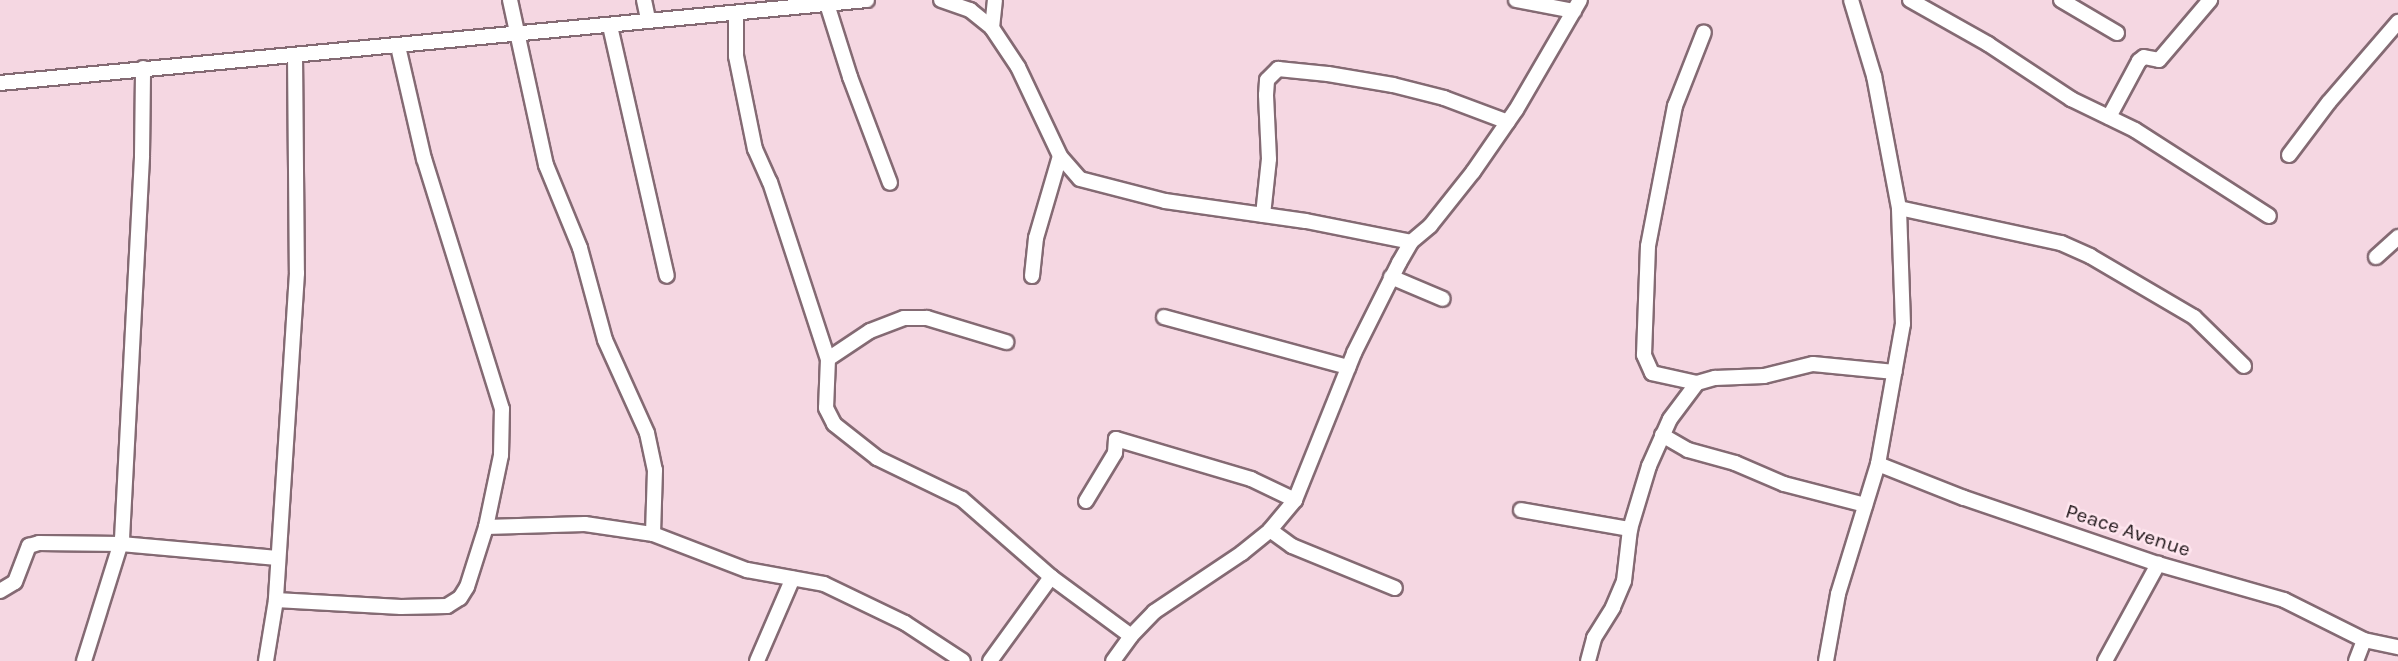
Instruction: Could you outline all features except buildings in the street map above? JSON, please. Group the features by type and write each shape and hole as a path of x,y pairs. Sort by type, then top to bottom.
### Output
{"street":[{"path":"510,0 546,165 580,248 605,340 647,433 655,470 653,534"},
{"path":"643,0 648,19"},
{"path":"0,83 398,46 518,31 610,26 648,19 736,13 798,3 827,4 867,0"},
{"path":"941,0 971,10 992,28 1018,67 1060,156 1080,179 1165,201 1263,215 1411,242"},
{"path":"992,28 995,0"},
{"path":"1113,661 1131,636 1154,612 1242,553 1270,530 1295,500 1348,367 1391,277 1411,242 1430,226 1508,122 1577,6 1516,0"},
{"path":"1826,661 1838,594 1878,464 1903,324 1899,208 1874,76 1851,0"},
{"path":"1910,0 1988,44 2071,99 2136,130 2269,216"},
{"path":"2061,0 2117,33"},
{"path":"2109,117 2139,61 2144,57 2159,60 2210,0"},
{"path":"827,4 850,77 890,183"},
{"path":"736,13 736,56 755,149 770,182 828,359 827,408 834,424 877,458 962,499 1051,577 1131,636"},
{"path":"2289,155 2329,102 2398,22"},
{"path":"610,26 667,276"},
{"path":"1704,32 1675,106 1647,246 1644,355 1651,373 1697,383 1715,378 1764,376 1812,364 1895,372"},
{"path":"276,600 401,607 447,606 460,598 467,587 486,527 501,455 502,409 424,159 398,46"},
{"path":"266,661 276,600 297,273 295,55"},
{"path":"84,661 121,544 142,156 143,68"},
{"path":"1263,215 1269,159 1267,79 1278,69 1393,85 1444,98 1508,122"},
{"path":"1032,276 1036,238 1060,156"},
{"path":"1899,208 2061,243 2090,256 2194,317 2244,366"},
{"path":"2376,257 2398,237"},
{"path":"1391,277 1443,299"},
{"path":"828,359 870,331 917,317 1006,342"},
{"path":"1164,317 1348,367"},
{"path":"1588,661 1594,639 1614,607 1624,581 1630,529 1640,489 1662,435 1697,383"},
{"path":"1662,435 1688,450 1735,463 1784,484 1865,505"},
{"path":"1086,502 1115,453 1116,439 1251,479 1295,500"},
{"name":"Peace Avenue","path":"1878,464 1964,498 2158,564 2284,600 2364,640 2398,647"},
{"path":"1521,510 1630,529"},
{"path":"486,527 585,524 653,534 747,570 824,584 905,623 962,661"},
{"path":"1270,530 1292,546 1395,589"},
{"path":"0,591 15,582 29,546 39,543 121,544 277,558"},
{"path":"2105,661 2158,564"},
{"path":"989,661 1051,577"},
{"path":"757,661 793,578"},
{"path":"2356,661 2364,640"}]}
